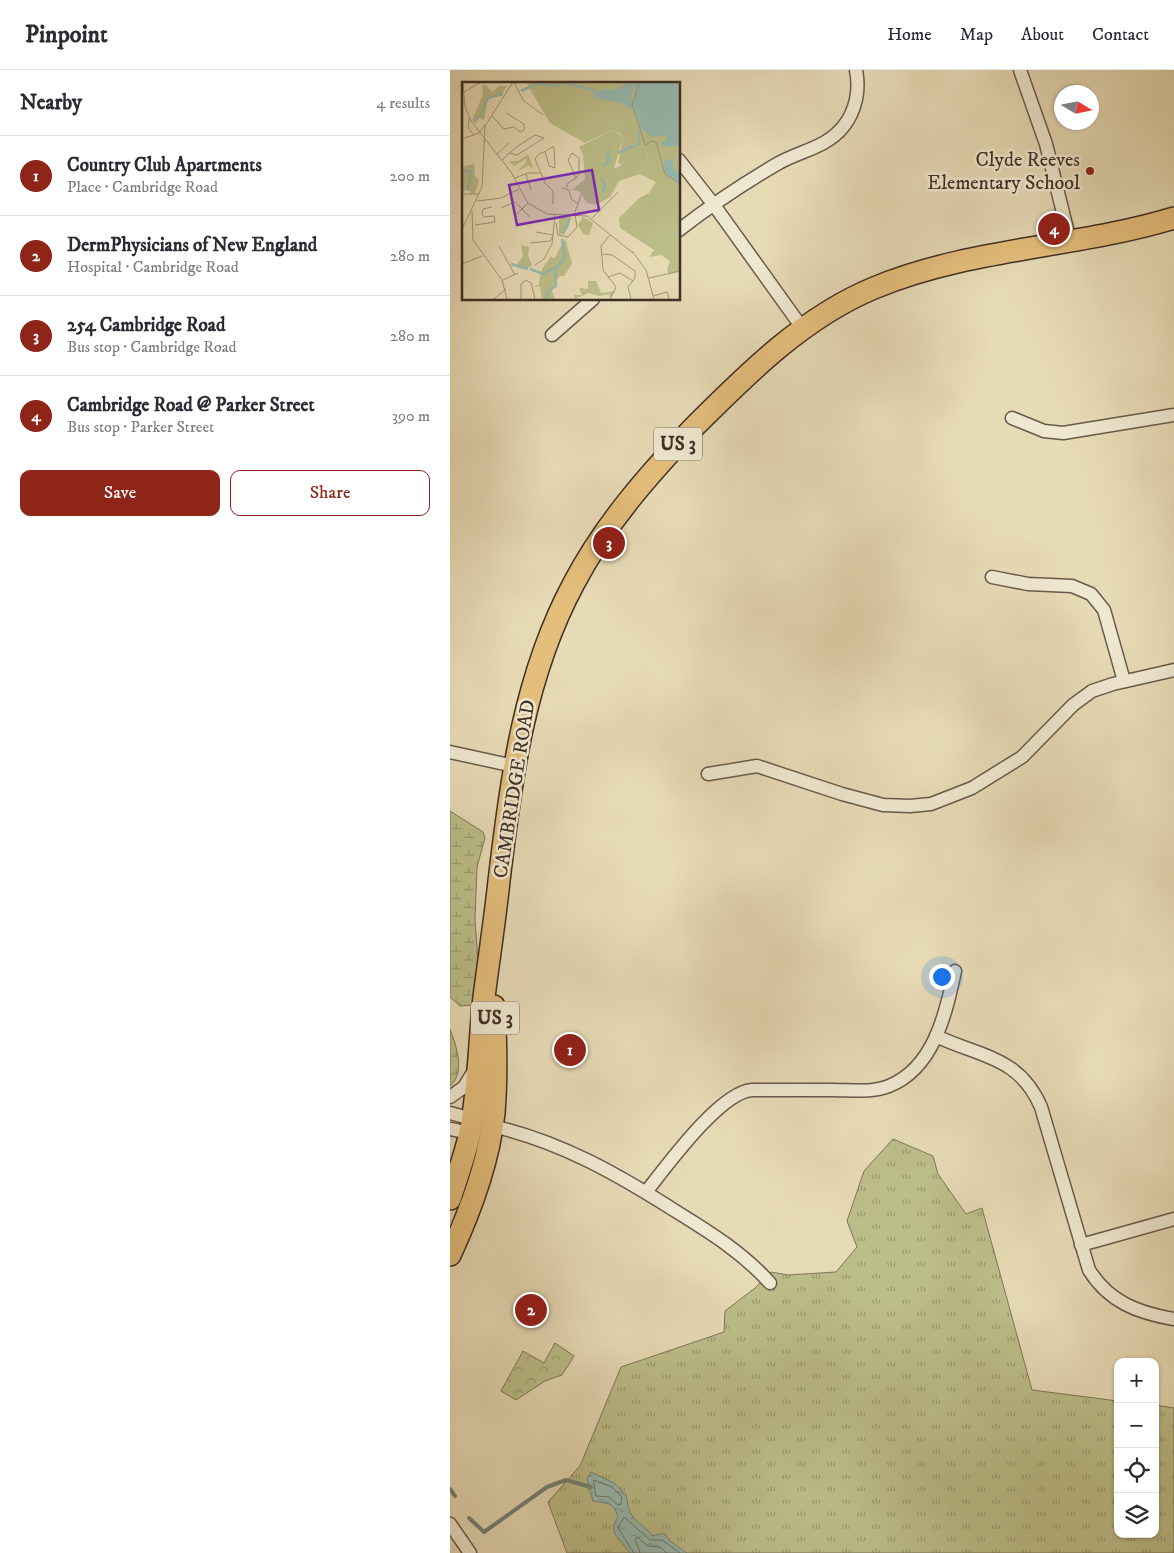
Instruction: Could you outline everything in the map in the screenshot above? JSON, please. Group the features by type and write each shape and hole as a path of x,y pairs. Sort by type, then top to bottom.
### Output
{"highway":[{"name":"CAMBRIDGE ROAD","path":"450,1199 478,1062 514,766 527,701 544,650 568,593 602,536 635,492 687,434 752,372 803,329 856,296 907,276 962,261 1133,229 1174,218"},
{"name":"CAMBRIDGE ROAD","path":"450,1255 479,1180 492,1126 496,1070 490,958"},
{"path":"464,1127 492,1126"}],"street":[{"path":"680,229 776,164 822,144 838,132 847,122 855,104 858,85 856,70"},
{"path":"1020,70 1046,144 1070,241"},
{"path":"680,161 714,205 803,329"},
{"path":"552,334 592,300"},
{"path":"1012,418 1044,431 1064,433 1174,415"},
{"path":"992,577 1028,584 1076,587 1090,594 1099,602 1105,614 1124,681"},
{"path":"708,774 757,766 866,801 898,806 931,804 972,788 1010,766 1028,752 1083,697 1096,689 1174,670"},
{"path":"450,752 514,766"},
{"path":"646,1192 701,1127 719,1108 737,1094 748,1090 868,1090 882,1088 902,1080 913,1071 936,1036 946,1012 955,971"},
{"path":"936,1036 1003,1062 1017,1072 1033,1091 1041,1107 1080,1245 1089,1270 1112,1297 1136,1310 1174,1319"},
{"path":"450,1097 464,1087 478,1062"},
{"path":"450,1114 464,1127"},
{"path":"492,1126 528,1136 574,1154 620,1176 730,1246 770,1283"},
{"path":"450,1162 450,1187"},
{"path":"1080,1245 1174,1219"},
{"path":"450,1524 470,1553"}],"green space":[{"path":"450,811 483,832 485,838 477,867 475,919 479,976 476,999 471,1005 460,1006 450,997"},
{"path":"450,1029 457,1051 459,1066 458,1074 450,1086"},
{"path":"893,1139 933,1156 938,1174 966,1214 982,1208 1032,1390 1114,1400 1114,1538 1159,1538 1159,1406 1174,1408 1174,1553 567,1553 548,1502 580,1466 621,1367 724,1332 725,1311 755,1288 771,1272 788,1275 836,1272 857,1247 847,1221 864,1171"},
{"path":"555,1343 574,1356 562,1375 545,1381 516,1400 501,1391 523,1351 544,1363"}],"water":[{"path":"591,1472 614,1483 626,1495 632,1516 653,1536 664,1533 670,1541 687,1553 630,1553 615,1534 613,1526 618,1517 614,1508 608,1504 593,1501 587,1479"}],"waterway":[{"path":"469,1518 484,1532 547,1487 566,1480 591,1487"},
{"path":"450,1489 455,1496"}],"place":[{"name":"Clyde Reeves Elementary School","path":"1090,171"},
{"name":"Cambridge Road @ Parker Street","path":"1054,229"},
{"name":"254 Cambridge Road","path":"609,543"},
{"name":"Country Club Apartments","path":"570,1050"},
{"name":"DermPhysicians of New England","path":"531,1310"}]}
